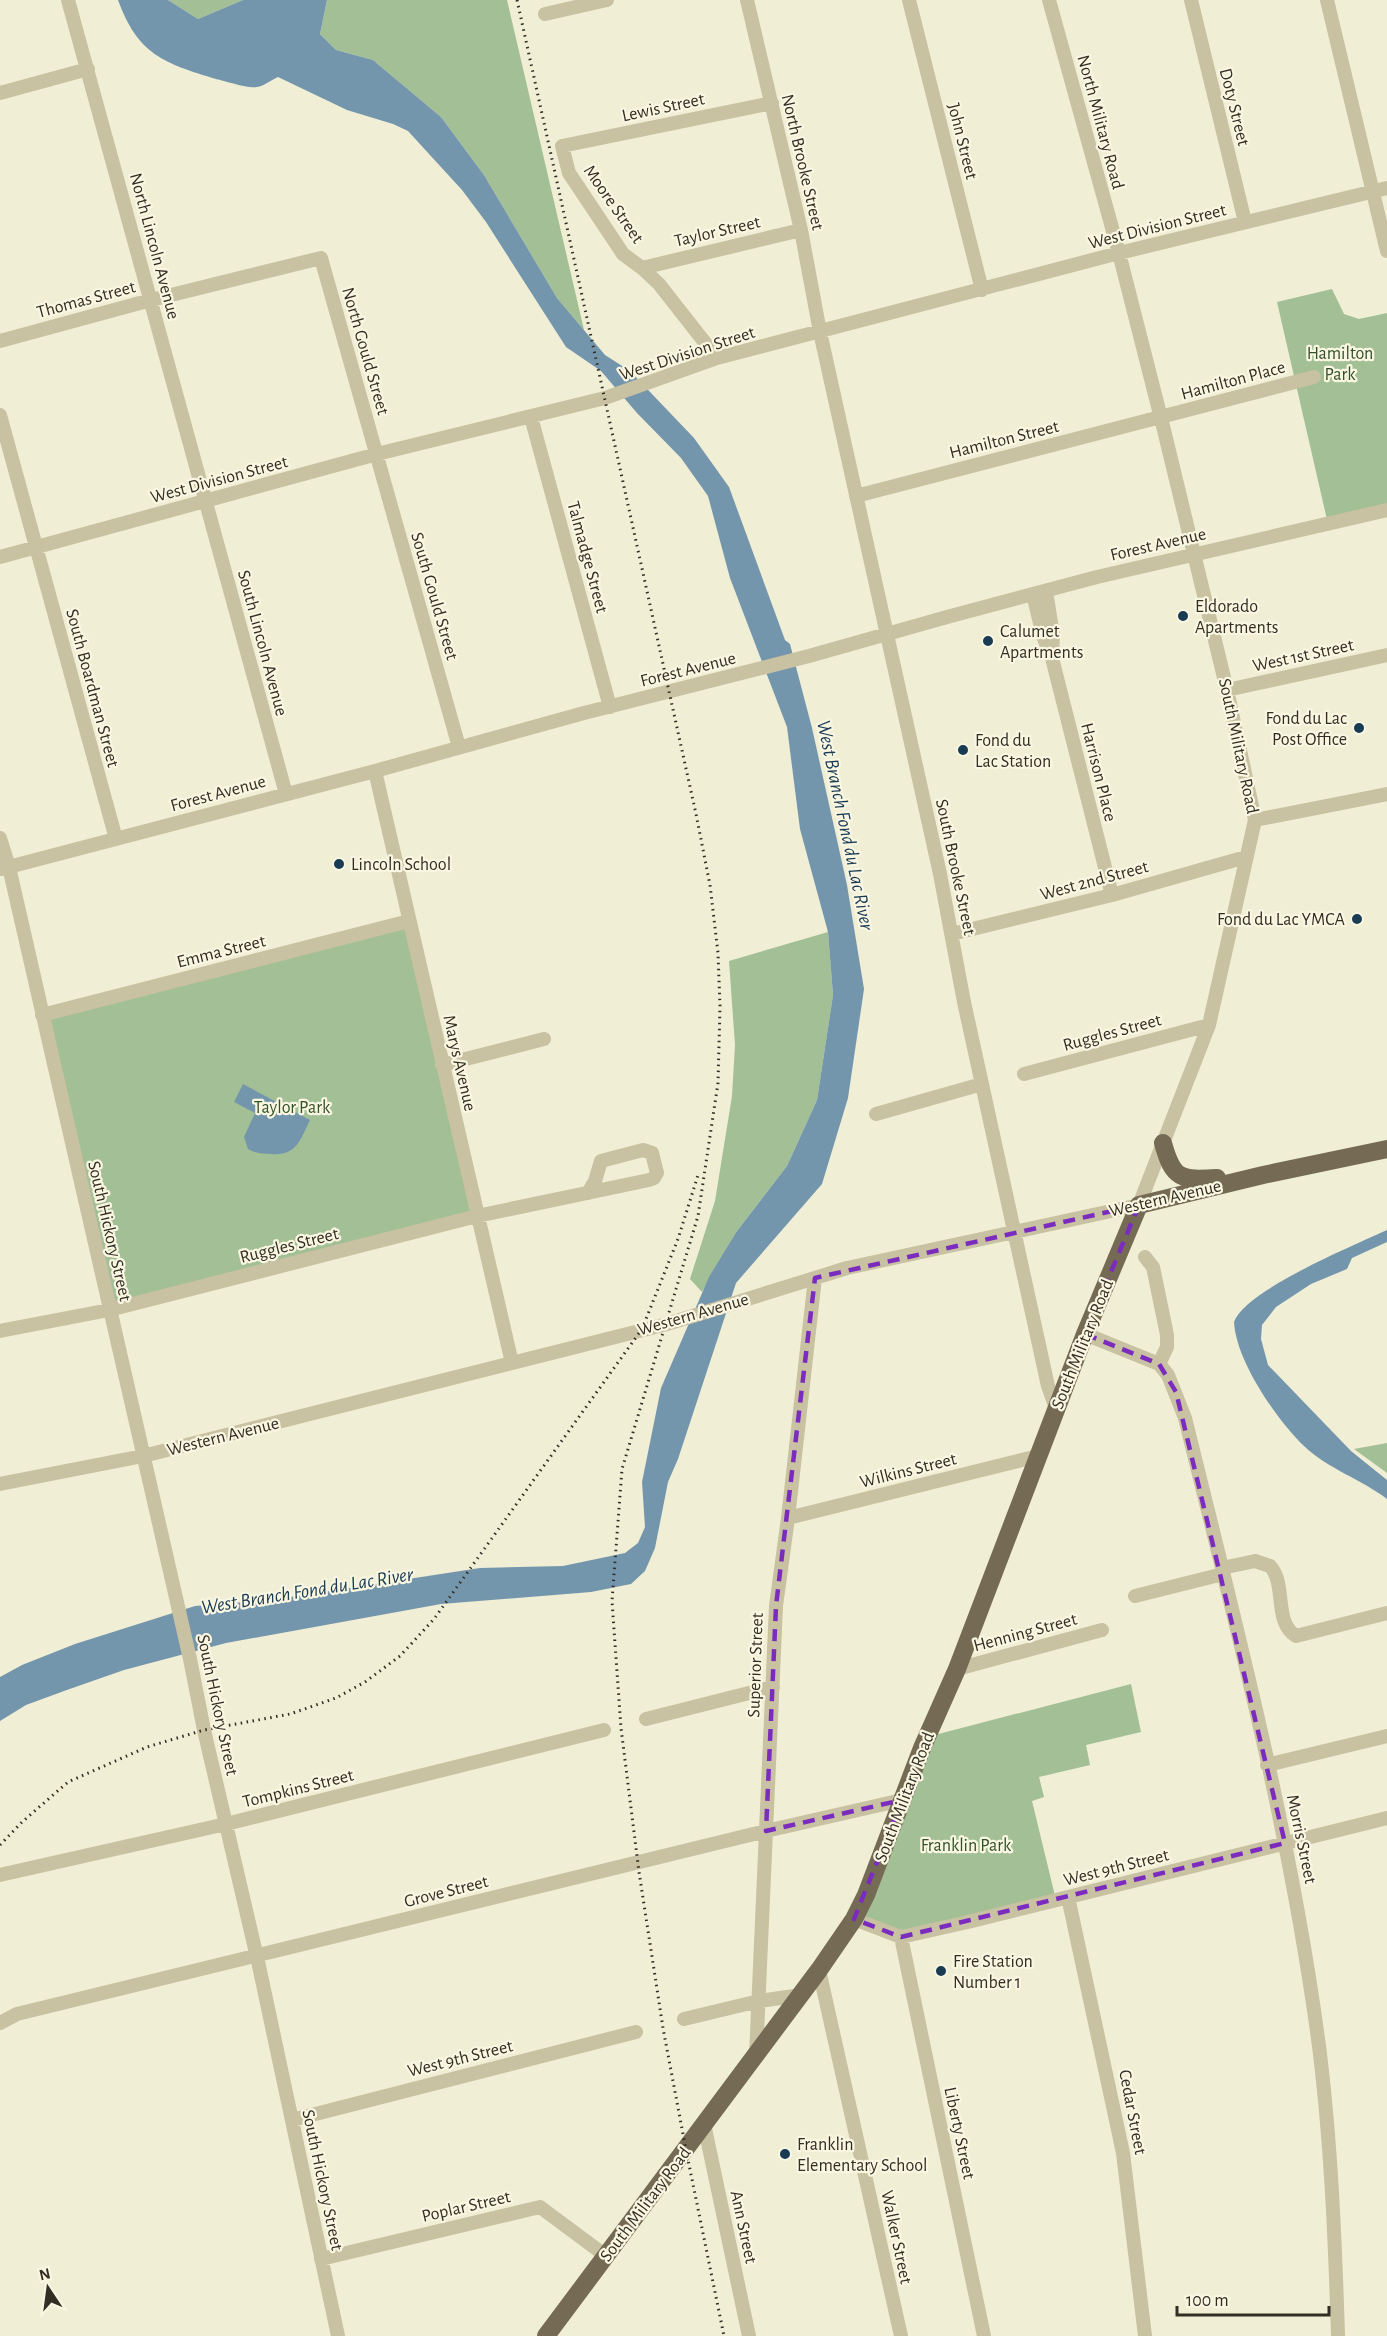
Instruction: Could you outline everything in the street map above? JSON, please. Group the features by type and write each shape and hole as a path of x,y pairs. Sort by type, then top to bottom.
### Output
{"main road":[{"path":"1163,1143 1171,1168 1182,1176 1193,1179 1263,1175"},
{"name":"Western Avenue","path":"1139,1205 1263,1175 1387,1149"},
{"name":"South Military Road","path":"546,2336 756,2056 854,1919 866,1895 922,1748 957,1669 1085,1334 1139,1205"}],"street":[{"name":"North Lincoln Avenue","path":"68,0 206,501"},
{"path":"545,14 607,0"},
{"name":"North Brooke Street","path":"747,0 801,230 820,332"},
{"name":"John Street","path":"909,0 982,290"},
{"name":"North Military Road","path":"1049,0 1119,253"},
{"name":"Doty Street","path":"1191,0 1245,222"},
{"path":"1327,0 1380,190 1387,251"},
{"path":"0,93 87,69"},
{"name":"Lewis Street","path":"562,147 772,103"},
{"name":"Moore Street","path":"562,147 569,173 623,254 659,284 717,358"},
{"name":"West Division Street","path":"0,557 377,454 611,397 717,358 1119,253 1380,190"},
{"name":"Taylor Street","path":"642,268 801,230"},
{"name":"South Military Road","path":"1119,253 1227,690 1255,820 1209,1025 1139,1205"},
{"name":"Thomas Street","path":"0,341 151,300 321,258"},
{"name":"North Gould Street","path":"321,258 377,454"},
{"name":"South Brooke Street","path":"820,332 888,634 1048,1386 1056,1408"},
{"name":"Hamilton Place","path":"1161,417 1314,377"},
{"name":"South Boardman Street","path":"0,415 116,839"},
{"name":"Talmadge Street","path":"531,417 610,707"},
{"name":"Hamilton Street","path":"856,496 1161,417"},
{"name":"South Gould Street","path":"377,454 459,747"},
{"name":"South Lincoln Avenue","path":"206,501 286,794"},
{"name":"Forest Avenue","path":"4,868 757,670 1039,593 1194,554 1387,510"},
{"name":"Harrison Place","path":"1039,593 1043,636 1052,658 1112,895"},
{"name":"West 1st Street","path":"1227,690 1387,655"},
{"name":"Marys Avenue","path":"375,771 512,1363"},
{"path":"1255,820 1387,794"},
{"name":"South Hickory Street","path":"0,838 4,868 42,1015 178,1605 257,1956 338,2336"},
{"name":"West 2nd Street","path":"952,934 1112,895 1246,857"},
{"name":"Emma Street","path":"42,1015 409,921"},
{"name":"Ruggles Street","path":"1024,1074 1209,1025"},
{"path":"442,1065 544,1039"},
{"path":"876,1113 982,1084"},
{"name":"Ruggles Street","path":"0,1331 109,1310 477,1216 588,1193 654,1178 657,1173 652,1153 643,1150 601,1161 595,1181 588,1193"},
{"name":"Western Avenue","path":"0,1484 143,1456 512,1363 682,1319 847,1268 1139,1205"},
{"path":"1085,1334 1159,1364 1167,1347 1167,1335 1153,1267 1145,1257"},
{"name":"Superior Street","path":"756,2056 776,1606 815,1278"},
{"name":"Morris Street","path":"1159,1364 1168,1375 1180,1401 1285,1843 1319,2046 1329,2155 1338,2336"},
{"name":"Wilkins Street","path":"788,1518 1038,1456"},
{"path":"1135,1595 1255,1561 1270,1566 1276,1577 1285,1626 1296,1636 1387,1613"},
{"name":"Henning Street","path":"957,1669 1102,1630"},
{"path":"646,1719 773,1687"},
{"name":"Tompkins Street","path":"0,1875 226,1824 604,1730"},
{"path":"1267,1765 1387,1736"},
{"name":"Grove Street","path":"0,2023 17,2014 766,1831 902,1800"},
{"name":"West 9th Street","path":"901,1937 1387,1818"},
{"name":"Cedar Street","path":"1068,1897 1122,2145 1145,2336"},
{"path":"854,1919 901,1937"},
{"name":"Liberty Street","path":"901,1937 984,2336"},
{"name":"Walker Street","path":"819,1970 900,2336"},
{"path":"684,2019 759,2001 801,1995"},
{"name":"West 9th Street","path":"292,2120 636,2032"},
{"name":"Ann Street","path":"704,2124 749,2336"},
{"name":"Poplar Street","path":"321,2259 540,2207 606,2256"}],"highlighted area":[{"path":"1139,1205 1085,1334 1159,1364 1176,1392 1285,1843 901,1937 854,1919 902,1800 766,1831 776,1606 815,1278"}],"green space":[{"path":"168,0 243,0 198,19"},
{"path":"327,0 507,0 584,330 557,298 484,175 441,117 373,60 336,50 320,34"},
{"name":"Hamilton Park","path":"1332,289 1344,314 1359,319 1387,313 1387,510 1328,524 1277,302"},
{"name":"Taylor Park","path":"409,921 477,1216 109,1310 42,1015"},
{"path":"828,932 833,995 817,1100 787,1166 737,1231 702,1292 690,1279 715,1201 732,1096 735,1045 729,961"},
{"path":"1387,1443 1387,1473 1354,1449"},
{"name":"Franklin Park","path":"1131,1684 1141,1732 1086,1745 1090,1765 1039,1777 1044,1797 1032,1801 1056,1900 901,1937 854,1919 927,1737"}],"water":[{"path":"118,0 168,0 198,19 243,0 327,0 320,34 336,50 373,60 441,117 484,175 557,298 605,355 630,371 694,438 729,487 785,640 790,644 812,728 847,885 864,989 848,1098 822,1184 736,1283 678,1459 668,1482 655,1548 645,1571 631,1584 591,1592 441,1604 226,1643 124,1670 26,1705 0,1721 0,1677 22,1665 75,1644 195,1606 271,1600 480,1568 563,1566 625,1553 638,1543 645,1527 642,1482 661,1388 709,1277 737,1231 787,1166 817,1100 833,995 828,932 800,829 787,727 730,578 708,496 681,458 637,413 601,371 566,347 486,222 462,190 408,131 347,110 278,77 260,86 248,87 182,68 155,54 144,45 134,33"},
{"path":"243,1084 310,1120 300,1140 292,1149 280,1154 271,1154 248,1149 244,1137 255,1113 234,1102"},
{"path":"1387,1230 1387,1242 1352,1258 1347,1269 1311,1284 1276,1307 1262,1325 1261,1339 1268,1365 1351,1451 1387,1480 1387,1499 1323,1461 1293,1435 1271,1406 1250,1372 1236,1337 1234,1322 1242,1309 1279,1283 1327,1257"}],"railway":[{"path":"517,0 696,814 710,885 718,953 720,1006 718,1083 698,1216 622,1469 612,1601 621,1728 639,1872 663,2028 724,2336"},
{"path":"0,1845 22,1822 68,1782 147,1747 204,1730 290,1714 336,1698 365,1682 400,1656 434,1619 642,1329 678,1239 698,1175"}],"place":[{"name":"Eldorado Apartments","path":"1183,616"},
{"name":"Calumet Apartments","path":"988,641"},
{"name":"Fond du Lac Post Office","path":"1359,728"},
{"name":"Fond du Lac Station","path":"963,750"},
{"name":"Lincoln School","path":"339,864"},
{"name":"Fond du Lac YMCA","path":"1357,919"},
{"name":"Fire Station Number 1","path":"941,1971"},
{"name":"Franklin Elementary School","path":"785,2154"}],"water label":[{"name":"West Branch Fond du Lac River","path":"846,825"},
{"name":"West Branch Fond du Lac River","path":"307,1590"}]}
